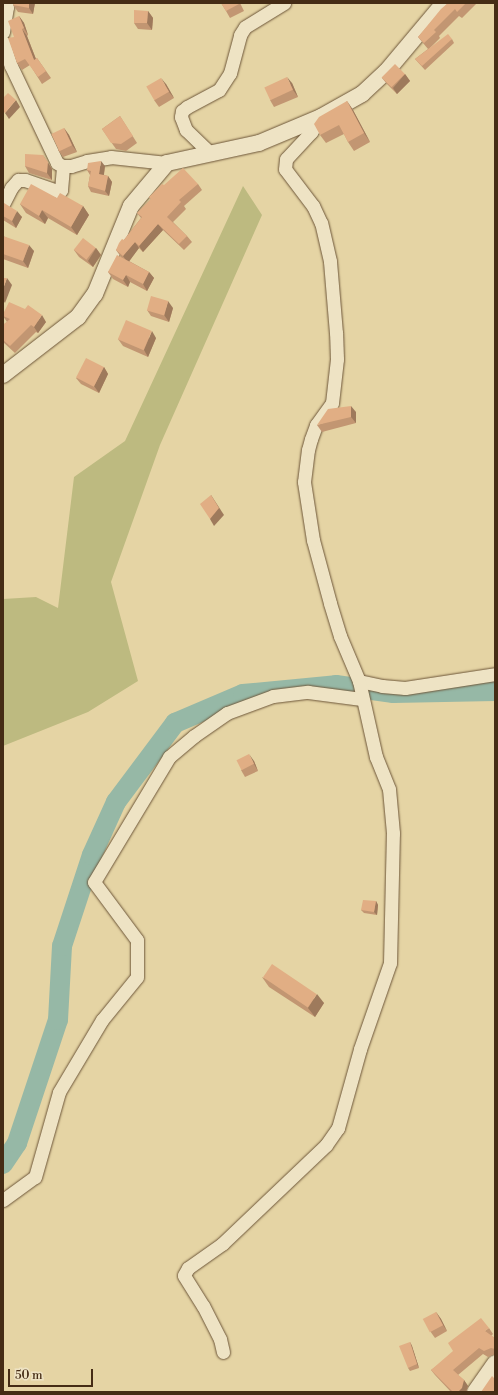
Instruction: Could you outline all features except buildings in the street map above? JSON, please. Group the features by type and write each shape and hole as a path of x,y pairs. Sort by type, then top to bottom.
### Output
{"street":[{"path":"3,32 7,6 6,3"},
{"path":"211,154 186,130 181,117 182,111 219,90 230,73 240,35 245,27 284,3"},
{"path":"3,42 11,66 57,163 63,166 111,157 168,163 259,143 321,117 362,94 386,72 444,3"},
{"path":"223,1352 220,1340 203,1306 184,1275 188,1268 222,1244 321,1150 338,1128 360,1049 390,963 393,833 389,789 376,757 360,690 340,636 313,540 304,482 311,438 316,425 332,402 337,359 336,333 330,261 321,223 312,206 285,169 286,159 311,132 321,117"},
{"path":"3,374 78,317 95,294 131,206 168,163"},
{"path":"3,204 11,188 18,180 25,180 59,192 61,190 63,166"},
{"path":"3,1200 35,1177 58,1092 102,1020 137,977 137,940 94,882 169,758 194,736 227,713 273,696 308,692 360,690 382,686 405,688 495,674"},
{"path":"475,1392 495,1363"}],"shaded area":[{"path":"243,186 262,215 160,445 111,582 138,681 88,712 3,746 3,599 36,597 58,608 74,477 125,441"}],"waterway":[{"path":"3,1164 17,1143 58,1020 62,946 92,855 116,802 175,723 243,694 336,685 393,693 495,691"}]}
